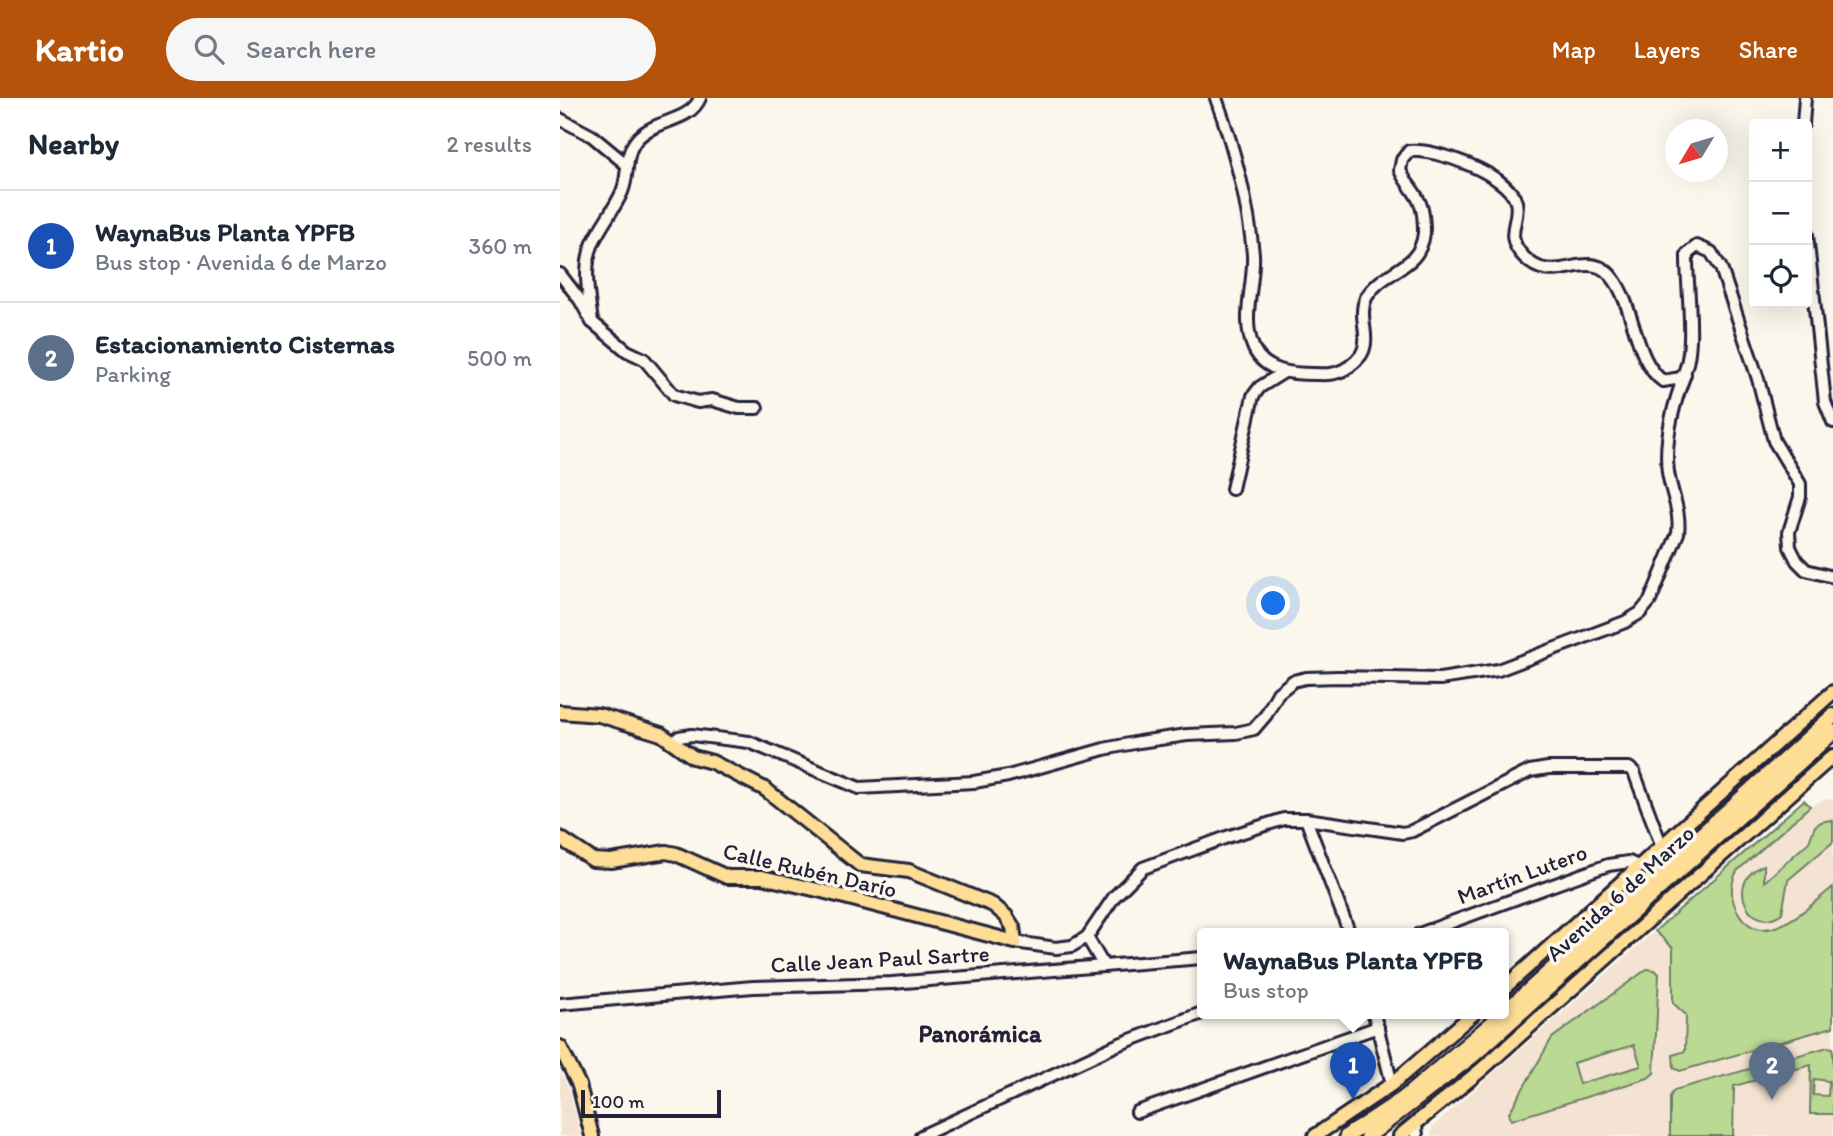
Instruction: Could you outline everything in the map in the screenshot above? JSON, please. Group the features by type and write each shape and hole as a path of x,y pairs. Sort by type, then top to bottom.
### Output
{"highway":[{"name":"Avenida 6 de Marzo","path":"1509,1009 1833,716"},
{"name":"Avenida 6 de Marzo","path":"1368,1136 1472,1056 1833,732"},
{"name":"Avenida 6 de Marzo","path":"1347,1136 1403,1099 1497,1019"}],"main road":[{"name":"Avenida 6 de Marzo","path":"1509,983 1833,692"},
{"path":"560,712 599,715 661,734 693,757 712,762 765,789 860,865 909,871 993,905 1006,916 1013,927 1015,942"},
{"name":"Avenida 6 de Marzo","path":"1400,1136 1416,1130 1833,755"},
{"name":"Calle Rubén Darío","path":"560,838 593,860 611,861 666,852 727,877 762,877 1015,942"},
{"path":"1315,1136 1392,1084 1468,1019"},
{"path":"560,1047 579,1085 592,1136"}],"street":[{"path":"592,323 587,275 591,250 622,191 629,150 638,138 652,127 689,113 700,98"},
{"path":"1216,98 1230,135 1250,223 1253,257 1248,318 1254,349 1264,363 1284,372 1335,374 1350,366 1362,354 1366,342 1363,308 1367,296 1381,281 1415,257 1423,244 1422,207 1400,170 1402,160 1409,151 1423,149 1461,160 1497,181 1513,194 1517,205 1512,228 1515,244 1523,257 1539,269 1552,271 1578,264 1592,265 1604,270 1615,280 1650,368 1663,381 1681,378 1686,370"},
{"path":"1803,119 1805,98"},
{"path":"560,119 592,136 627,165"},
{"path":"1808,245 1825,402 1833,422"},
{"path":"673,742 679,737 692,735 749,742 859,788 974,782 1008,776 1104,749 1187,735 1236,733 1254,729 1266,715 1278,693 1293,681 1307,678 1452,678 1499,670 1634,618 1650,601 1680,522 1668,474 1667,449 1674,403 1686,370 1690,332 1687,254 1697,246 1711,251 1721,268 1758,379 1774,441 1780,456 1800,484 1800,497 1789,532 1790,547 1797,561 1806,570 1833,577"},
{"path":"560,274 580,300 592,323 627,351 644,359 674,395 698,402 712,400 739,408 757,408"},
{"path":"1232,489 1253,396 1260,387 1284,372"},
{"path":"1015,942 1056,948 1072,946 1087,937 1114,897 1143,868 1227,837 1284,819 1306,819 1403,833 1412,831 1530,771 1548,768 1629,768 1633,772 1662,847"},
{"path":"1306,819 1348,928"},
{"name":"Martín Lutero","path":"1435,928 1608,865 1629,862 1640,867"},
{"path":"1087,937 1104,966"},
{"name":"Calle Jean Paul Sartre","path":"560,1003 753,987 892,983 1197,958"},
{"path":"921,1136 1117,1045 1197,1015"},
{"path":"1376,1019 1392,1084"},
{"path":"1137,1112 1378,1027"}],"shaded area":[{"path":"1833,799 1833,1136 1431,1136 1432,1127 1804,800 1810,806"},
{"path":"560,1072 569,1088 581,1136 560,1136"}],"green space":[{"path":"1804,800 1810,806 1737,871 1732,897 1735,907 1748,924 1760,929 1773,928 1799,914 1833,887 1833,1027 1680,1071 1674,1068 1673,1055 1685,1051 1686,1015 1673,1003 1673,948 1655,931"},
{"path":"1833,821 1833,842 1788,880 1782,913 1771,918 1760,918 1752,913 1743,894 1751,873 1764,865 1764,882 1809,842 1815,826"},
{"path":"1647,969 1655,970 1659,974 1654,1073 1648,1078 1511,1120 1509,1113 1552,1038","holes":["1634,1045 1641,1066 1579,1084 1573,1063"]},
{"path":"1828,1047 1833,1048 1833,1114 1810,1114 1811,1065 1734,1086 1733,1136 1670,1136 1670,1097 1674,1090","holes":["1814,1079 1829,1081 1828,1096 1813,1095"]}],"place":[{"name":"WaynaBus Planta YPFB","path":"1353,1100"},
{"name":"Estacionamiento Cisternas","path":"1772,1100"}],"district":[{"name":"Panorámica","path":"980,1033"}]}
